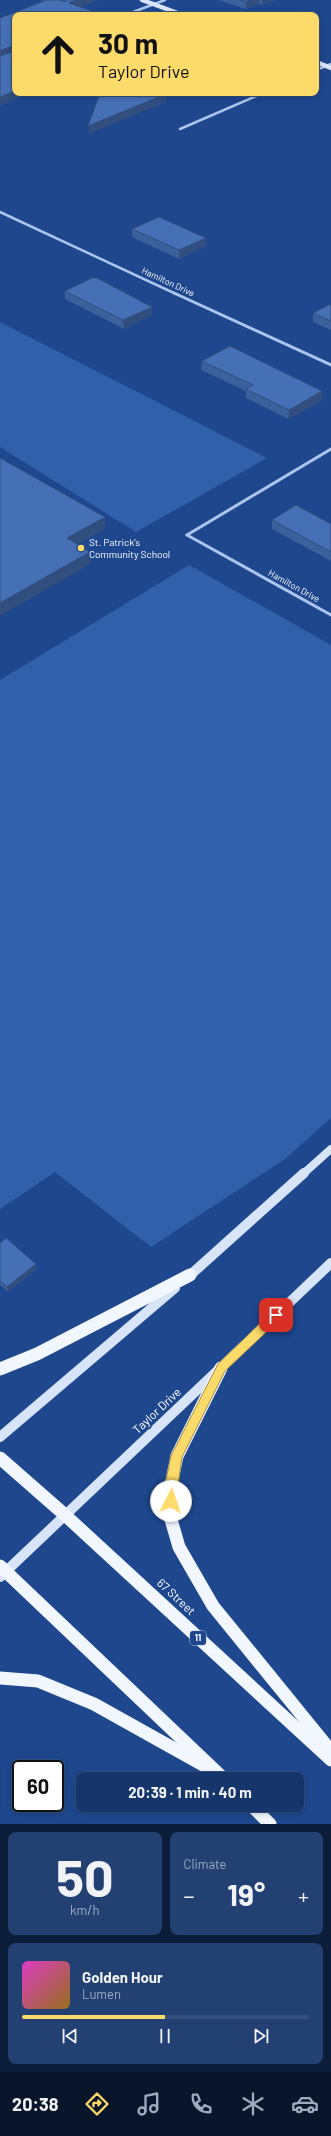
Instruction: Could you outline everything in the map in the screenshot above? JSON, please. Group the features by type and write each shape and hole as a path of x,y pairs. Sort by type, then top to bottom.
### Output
{"main road":[{"path":"142,0 175,12"},
{"path":"319,63 329,66"},
{"path":"0,1437 190,1275 331,1149"},
{"name":"Taylor Drive","path":"2,1571 65,1515 222,1368 331,1263"},
{"path":"0,1370 37,1354 190,1275"},
{"path":"222,1368 177,1456 171,1485 170,1516 179,1547 213,1606 331,1751"},
{"name":"67 Street","path":"0,1458 65,1515 331,1760"},
{"path":"2,1571 218,1772"},
{"path":"0,1678 38,1681 94,1704 215,1772"},
{"path":"258,1812 270,1824"}],"street":[{"path":"133,12 165,0"},
{"path":"319,69 329,66"},
{"path":"180,129 256,96"},
{"name":"Hamilton Drive","path":"0,212 331,365"},
{"name":"Hamilton Drive","path":"331,449 187,535 331,615"}],"shaded area":[{"path":"0,322 267,458 136,532 0,447"},
{"path":"189,565 331,645 331,1118 285,1159 151,1247 55,1172 0,1209 0,680"}],"building":[{"path":"47,0 60,0 66,2 61,0 77,0 69,3 95,12 16,12"},
{"path":"12,13 12,46 0,51 0,18"},
{"path":"12,52 12,92 0,97 0,56"},
{"path":"99,96 161,96 88,126"},
{"path":"159,217 206,238 179,250 132,229"},
{"path":"92,278 97,278 152,307 123,320 65,291"},
{"path":"331,304 331,321 313,313"},
{"path":"230,346 322,391 289,410 246,389 253,385 202,361"},
{"path":"0,458 105,517 67,538 90,552 0,603"},
{"path":"296,505 331,524 331,552 272,520"},
{"path":"6,1238 36,1264 7,1287 0,1281 0,1243"}],"place":[{"name":"St. Patrick's Community School","path":"81,548"}],"route":[{"path":"171,1501 171,1485 177,1456 222,1368 276,1315"}]}
